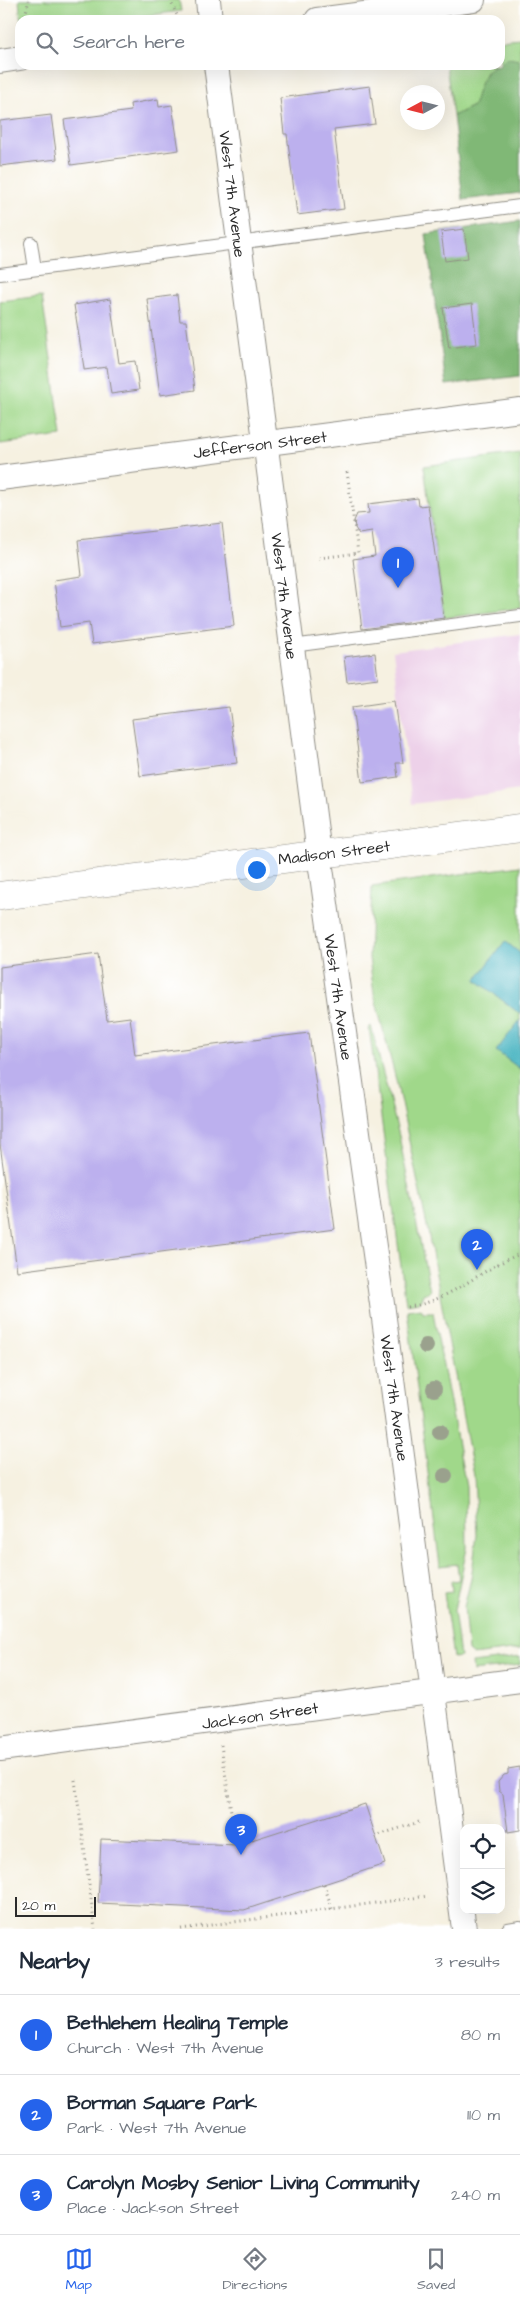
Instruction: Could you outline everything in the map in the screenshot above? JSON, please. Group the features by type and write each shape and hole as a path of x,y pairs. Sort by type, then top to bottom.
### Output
{"street":[{"path":"208,0 210,15"},
{"path":"354,15 459,1"},
{"path":"0,61 15,59"},
{"name":"West 7th Avenue","path":"217,70 319,854 383,1311 464,1929"},
{"name":"Jefferson Street","path":"0,478 520,410"},
{"name":"Madison Street","path":"0,896 520,828"},
{"name":"Jackson Street","path":"0,1749 520,1680"}],"lane":[{"path":"0,274 520,206"},
{"path":"31,243 35,269"},
{"path":"292,646 520,616"},
{"path":"508,1929 520,1927"}],"path":[{"path":"25,15 29,0"},
{"path":"170,0 178,14"},
{"path":"319,558 358,553 347,472"},
{"path":"383,1311 435,1301 520,1254"},
{"path":"218,1720 236,1845"},
{"path":"75,1780 95,1929"},
{"path":"375,1836 419,1822"},
{"path":"324,1884 332,1909"},
{"path":"181,1929 428,1896"}],"shaded area":[{"path":"520,634 520,790 412,804 393,651"}],"green space":[{"path":"19,0 179,0 181,11 151,15 20,15"},
{"path":"520,38 520,60 508,58 505,60 505,40"},
{"path":"508,58 520,60 520,193 463,200 453,116 473,106 485,75 489,70 505,70 505,60"},
{"path":"447,70 488,70 473,106 453,116"},
{"path":"520,221 520,376 446,385 426,234"},
{"path":"42,296 62,436 0,444 0,301"},
{"path":"520,453 520,608 444,618 424,466"},
{"path":"520,866 520,1649 473,1655 468,1651 464,1607 471,1579 477,1535 474,1476 426,1221 396,1080 374,994 369,958 372,886"},
{"path":"371,1026 399,1136 430,1291 423,1294 420,1302 406,1304 369,1027"},
{"path":"421,1308 423,1312 433,1312 466,1487 467,1548 454,1610 460,1657 453,1658 444,1593 452,1592 451,1581 459,1580 457,1564 440,1566 407,1310"},
{"path":"520,1657 520,1665 473,1671 472,1663"}],"water":[{"path":"505,941 520,953 520,1014 476,980"},
{"path":"520,1020 520,1069 496,1051"}],"building":[{"path":"370,86 375,124 334,129 344,209 297,215 287,134 284,134 280,98"},
{"path":"158,99 159,107 172,105 179,150 71,165 64,120 131,111 130,104"},
{"path":"51,115 57,159 0,166 0,121"},
{"path":"464,229 468,258 445,261 441,232"},
{"path":"177,295 180,321 186,321 195,390 160,395 147,299"},
{"path":"110,299 119,363 135,361 139,390 111,394 107,367 84,370 74,305"},
{"path":"472,304 477,344 449,348 443,308"},
{"path":"418,498 419,506 428,505 444,618 362,629 353,559 375,556 372,532 359,534 355,528 354,521 357,514 369,513 368,504"},
{"path":"222,523 234,626 92,644 89,623 60,627 54,580 82,576 78,540"},
{"path":"375,653 378,678 347,682 344,657"},
{"path":"394,701 403,763 396,763 398,777 362,782 352,707"},
{"path":"229,707 237,763 140,776 132,719"},
{"path":"98,954 107,1020 130,1017 135,1055 309,1033 335,1229 17,1271 0,1144 0,967"},
{"path":"520,1767 520,1830 508,1832 503,1794 499,1791 498,1782 504,1775 508,1774 508,1769"},
{"path":"365,1804 385,1864 244,1910 98,1903 101,1839 236,1845"}],"place":[{"name":"Bethlehem Healing Temple","path":"398,588"},
{"name":"Borman Square Park","path":"477,1270"},
{"name":"Carolyn Mosby Senior Living Community","path":"241,1855"}]}
